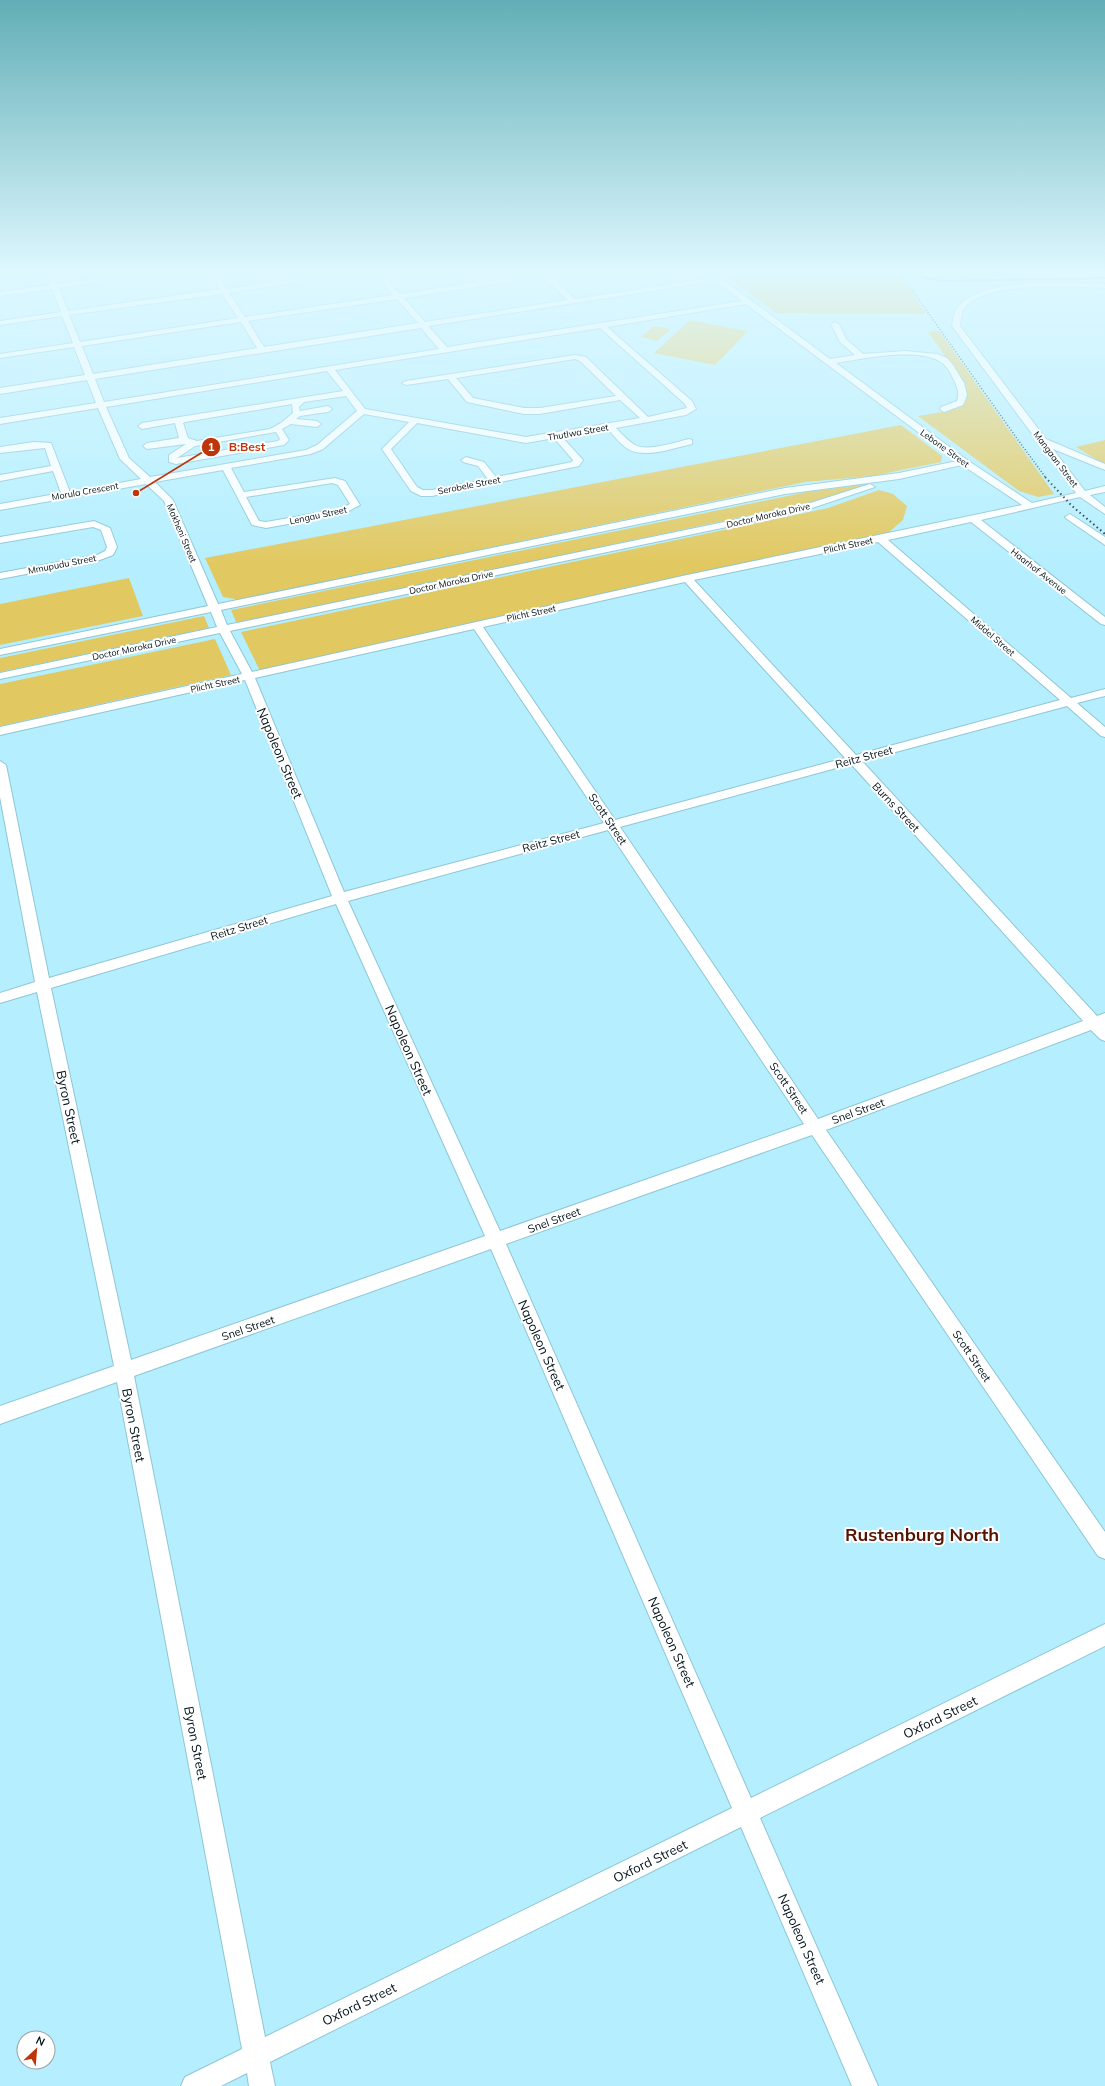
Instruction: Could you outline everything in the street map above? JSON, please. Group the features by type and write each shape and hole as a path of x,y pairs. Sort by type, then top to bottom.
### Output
{"street":[{"name":"Makheni Street","path":"88,370 125,459 168,500 214,607"},
{"path":"0,390 127,370"},
{"path":"0,421 315,370"},
{"path":"331,370 362,411"},
{"path":"406,383 487,370"},
{"path":"595,370 646,420"},
{"name":"Thutlwa Street","path":"362,411 526,440 611,427 690,411 692,407 651,370"},
{"name":"Lebone Street","path":"839,370 986,478 1030,506"},
{"path":"944,409 960,403 963,395 958,380 951,370"},
{"name":"Mangaan Street","path":"989,370 1083,495 1105,511"},
{"path":"450,376 470,400 524,411 535,412 622,397"},
{"path":"142,426 181,421 347,393"},
{"path":"297,414 295,406 302,400"},
{"path":"147,446 188,442 278,429 297,414 328,409"},
{"name":"Morula Crescent","path":"0,507 314,450 362,411"},
{"path":"181,421 179,423 188,442"},
{"name":"Serobele Street","path":"415,421 386,449 414,489 427,493 576,464 578,460 557,436"},
{"path":"288,422 317,424"},
{"path":"611,427 629,446 637,450 646,450 689,442"},
{"path":"188,442 173,455 172,460 176,461 281,443 285,440 278,429"},
{"path":"1042,440 1105,467"},
{"path":"0,450 34,444 48,445 66,495"},
{"path":"466,460 481,464 493,480"},
{"name":"Doctor Moroka Drive","path":"0,676 803,508 899,476 964,462"},
{"name":"Lengau Street","path":"226,466 255,523 266,525 343,510 355,505 342,483 337,480 241,495"},
{"path":"936,467 958,470 986,478"},
{"path":"0,478 56,468"},
{"name":"Doctor Moroka Drive","path":"0,652 785,491 899,476"},
{"name":"Plicht Street","path":"0,731 249,677 687,578 881,539 1105,489"},
{"path":"1070,517 1105,542"},
{"name":"Haarhof Avenue","path":"973,519 1105,622"},
{"name":"Mmupudu Street","path":"0,540 94,524 104,528 112,547 109,553 100,557 0,576"},
{"name":"Middel Street","path":"881,539 1105,733"},
{"name":"Burns Street","path":"687,578 853,760 1101,1026"},
{"name":"Napoleon Street","path":"214,607 224,630 249,677 340,898 495,1242 508,1267 865,2086"},
{"name":"Scott Street","path":"477,625 815,1127 1105,1549"},
{"name":"Reitz Street","path":"0,998 340,898 1105,692"},
{"name":"Byron Street","path":"0,765 124,1371 262,2086"},
{"name":"Snel Street","path":"0,1415 495,1242 1101,1026"},
{"name":"Oxford Street","path":"194,2086 1105,1635"}],"shaded area":[{"path":"955,370 967,370 1054,494 1038,497 1019,491 918,416 938,413 956,407 962,403 967,399 965,384"},
{"path":"901,425 942,456 941,462 872,476 805,482 240,600 223,597 205,558"},
{"path":"1105,440 1105,465 1076,447"},
{"path":"867,484 817,501 237,624 231,610 807,492"},
{"path":"879,490 893,494 907,506 903,520 888,533 260,671 241,632 828,508"},
{"path":"129,578 143,616 0,645 0,604"},
{"path":"204,616 209,628 0,672 0,658"},
{"path":"215,639 231,675 0,726 0,684"}],"railway":[{"path":"969,370 1046,478"},
{"path":"1045,477 1072,506 1105,534"}],"place":[{"name":"B:Best","path":"136,493"}],"district":[{"name":"Rustenburg North","path":"922,1534"}]}
